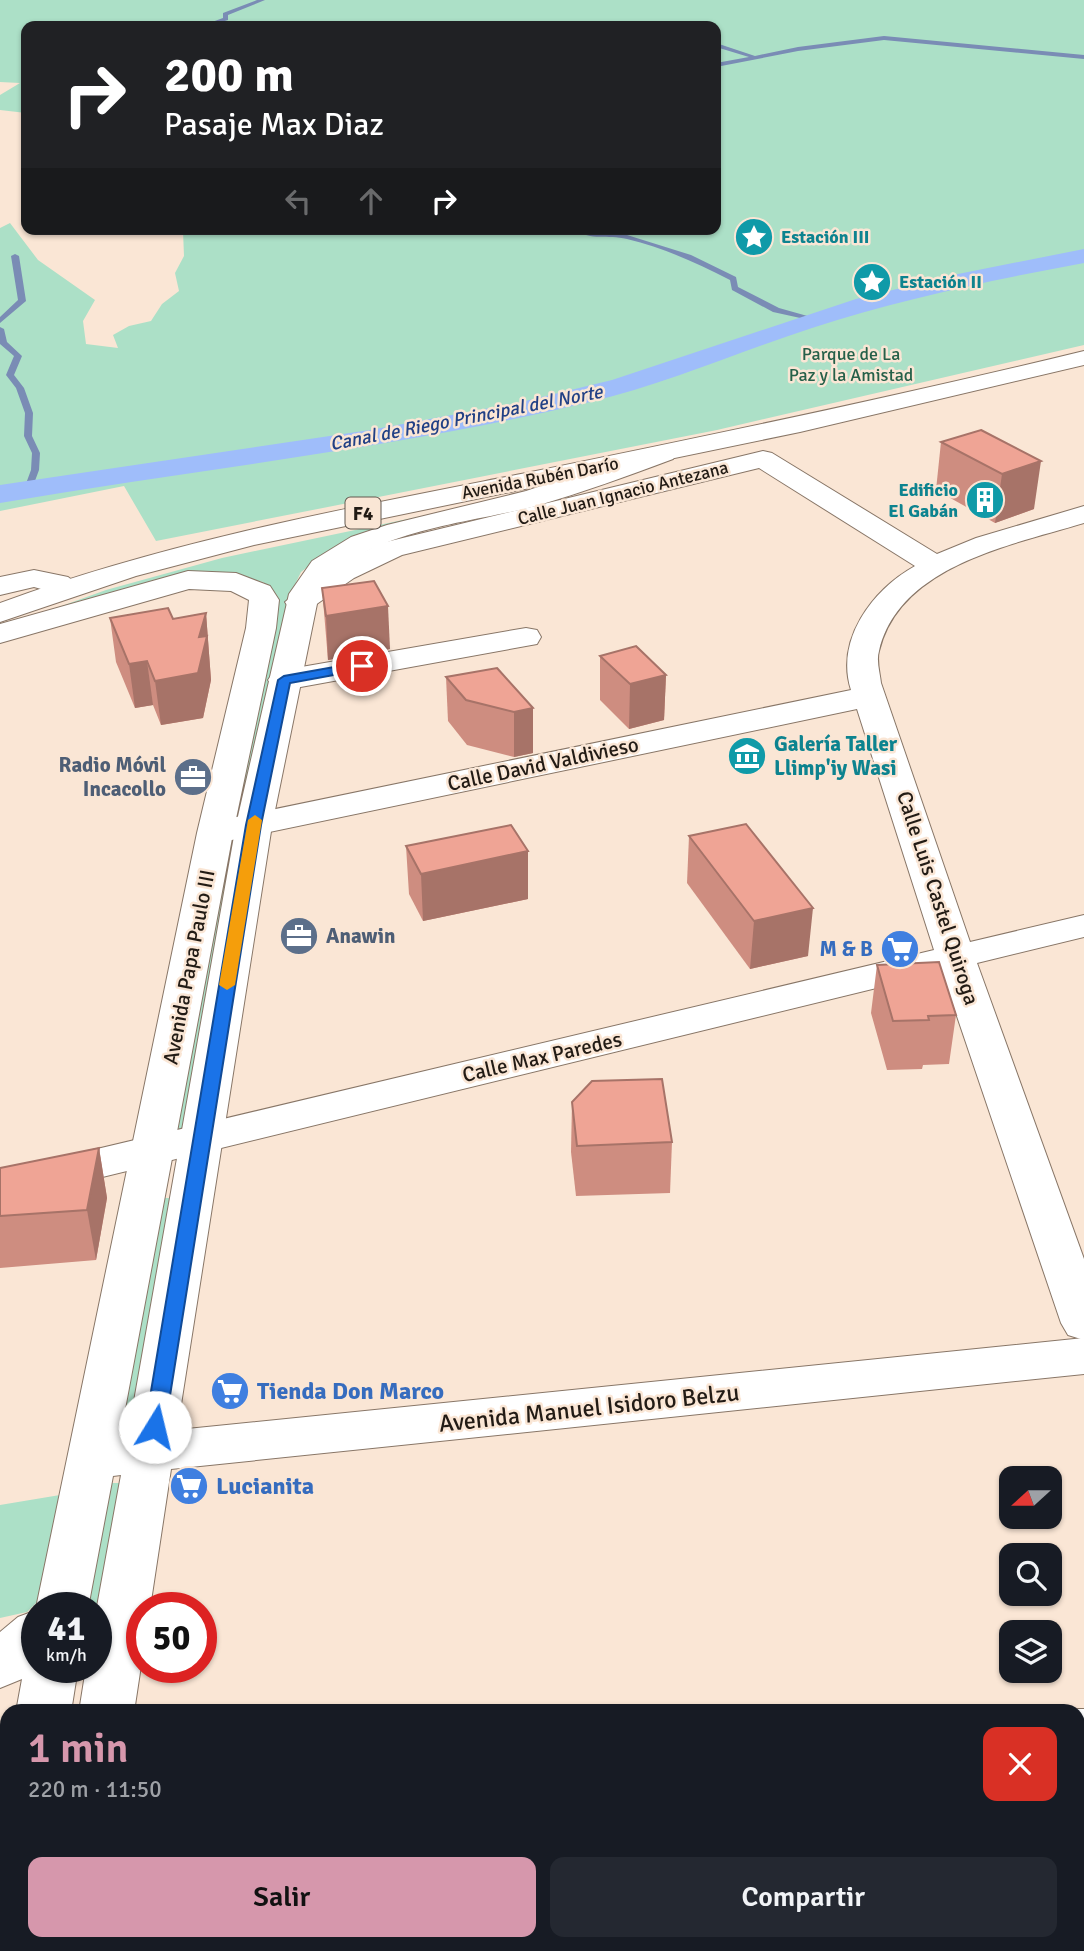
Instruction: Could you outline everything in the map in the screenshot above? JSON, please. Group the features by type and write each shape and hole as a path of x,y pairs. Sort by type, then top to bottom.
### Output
{"main road":[{"name":"Avenida Rubén Darío","path":"0,612 66,587 167,555 245,536 664,453 1084,358"},
{"name":"Avenida Papa Paulo III","path":"107,1704 254,825 300,603 307,585 321,567 345,551 385,535 571,488 664,453"},
{"name":"Calle Juan Ignacio Antezana","path":"300,603 319,586 359,561 392,549 763,459 934,565"},
{"name":"Calle Luis Castel Quiroga","path":"1084,514 934,565 903,587 871,625 862,653 865,682 956,958 1084,1323"},
{"path":"0,586 26,578 50,578 66,587"},
{"name":"Avenida Papa Paulo III","path":"0,634 188,580 236,582 259,592 264,600 261,628 215,833 155,1149 65,1592"},
{"path":"284,680 526,637"},
{"name":"Calle David Valdivieso","path":"215,833 871,696"},
{"name":"Calle Max Paredes","path":"0,1187 1084,926"},
{"name":"Avenida Manuel Isidoro Belzu","path":"94,1458 1084,1356"},
{"path":"0,1665 21,1647"},
{"path":"44,1704 48,1683"}],"green space":[{"name":"Parque de La Paz y la Amistad","path":"0,0 1084,0 1084,345 717,430 156,541 124,486 0,511 0,228 10,223 38,260 95,300 83,321 86,344 118,348 113,335 129,326 151,321 162,304 179,291 175,273 184,256 183,235 721,235 721,21 21,21 21,112 0,110 0,95 20,83 0,82"},
{"path":"536,492 379,532 334,547 301,572 288,599 247,803 233,803 273,613 275,593 263,582 241,577 9,625 106,590 222,558"},
{"path":"226,843 238,843 188,1131 173,1131"},
{"path":"162,1198 177,1198 135,1440 118,1440"},
{"path":"111,1483 128,1483 109,1592 91,1592"},
{"path":"60,1495 41,1592 21,1592 21,1613 0,1618 0,1505"}],"building":[{"path":"981,430 1041,461 1002,474 941,442"},
{"path":"374,581 388,606 326,616 322,588"},
{"path":"168,608 173,619 206,613 199,637 207,636 198,673 155,681 147,661 129,664 110,618"},
{"path":"636,646 666,675 630,684 600,656"},
{"path":"497,668 533,708 514,712 466,700 446,677"},
{"path":"746,824 813,908 754,921 689,836"},
{"path":"511,825 528,851 421,874 406,846"},
{"path":"939,962 956,1015 928,1016 929,1020 893,1021 877,965"},
{"path":"662,1079 672,1142 577,1146 572,1102 592,1081"},
{"path":"99,1148 87,1210 0,1216 0,1168"}],"waterway":[{"path":"220,21 226,19 225,14 262,0"},
{"path":"721,64 798,49 884,38 1084,57"},
{"path":"721,47 752,56"},
{"path":"589,235 625,236 689,256 733,279 735,288 776,310 814,319"},
{"path":"0,321 22,301 15,256"},
{"name":"Canal de Riego Principal del Norte","path":"0,494 370,438 517,411 621,386 865,304 958,281 1084,256"},
{"path":"0,329 3,343 18,356 10,375 20,388 29,413 28,436 36,453 35,470 28,489"}],"slow traffic":[{"path":"227,985 255,820"}],"place":[{"name":"Estación III","path":"754,237"},
{"name":"Estación II","path":"872,282"},
{"name":"Edificio El Gabán","path":"985,500"},
{"name":"Galería Taller Llimp'iy Wasi","path":"747,756"},
{"name":"Radio Móvil Incacollo","path":"193,777"},
{"name":"Anawin","path":"299,936"},
{"name":"M & B","path":"900,949"},
{"name":"Tienda Don Marco","path":"230,1391"},
{"name":"Lucianita","path":"189,1486"}],"route":[{"path":"155,1427 254,825 284,680 362,666"}]}
